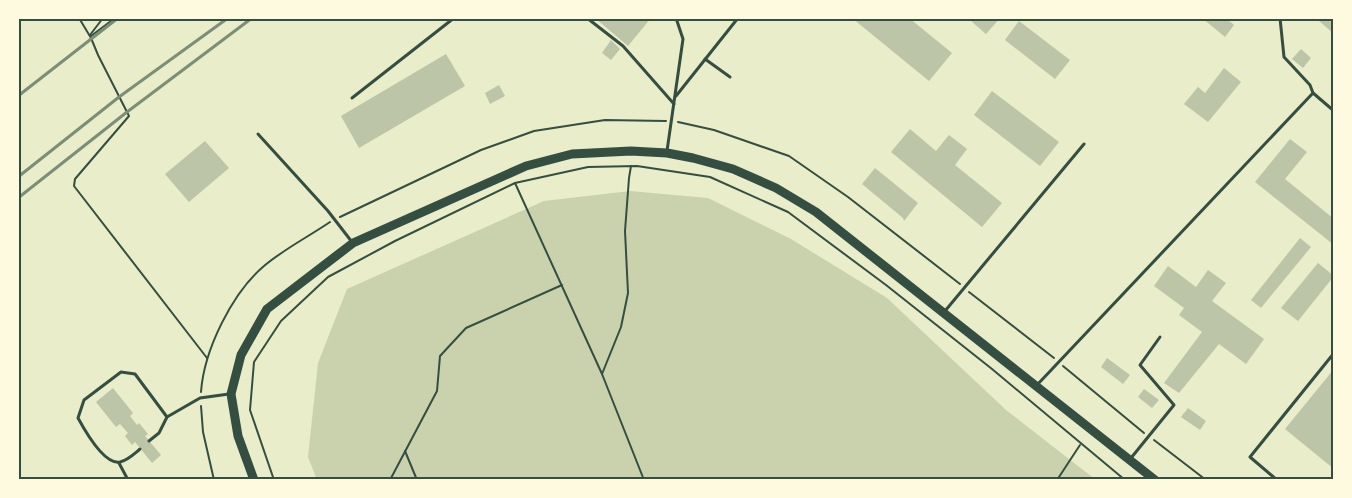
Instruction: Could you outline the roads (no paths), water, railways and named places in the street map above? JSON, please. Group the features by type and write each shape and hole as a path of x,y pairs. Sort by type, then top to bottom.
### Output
{"main road":[{"path":"254,480 238,436 231,394 241,355 267,309 353,243 526,166 572,154 631,151 667,153 733,169 776,188 816,212 1155,480"}],"lane":[{"path":"352,98 454,18"},
{"path":"587,18 623,46 674,104"},
{"path":"667,153 683,39 676,18"},
{"path":"675,97 738,18"},
{"path":"1280,18 1284,57 1310,85 1313,93 1334,111"},
{"path":"705,59 730,77"},
{"path":"1037,385 1313,93"},
{"path":"258,134 353,243"},
{"path":"944,312 1084,144"},
{"path":"1130,459 1174,405 1140,365 1160,337"},
{"path":"1277,480 1250,457 1334,353"},
{"path":"140,448 130,458 119,463 112,462 87,437 78,418 84,400 121,372 135,374 167,417"},
{"path":"149,441 159,433 167,417 200,398 231,394"},
{"path":"119,463 128,480"}],"railway":[{"path":"18,96 118,18"},
{"path":"18,177 119,97 228,18"},
{"path":"18,198 252,18"}]}
